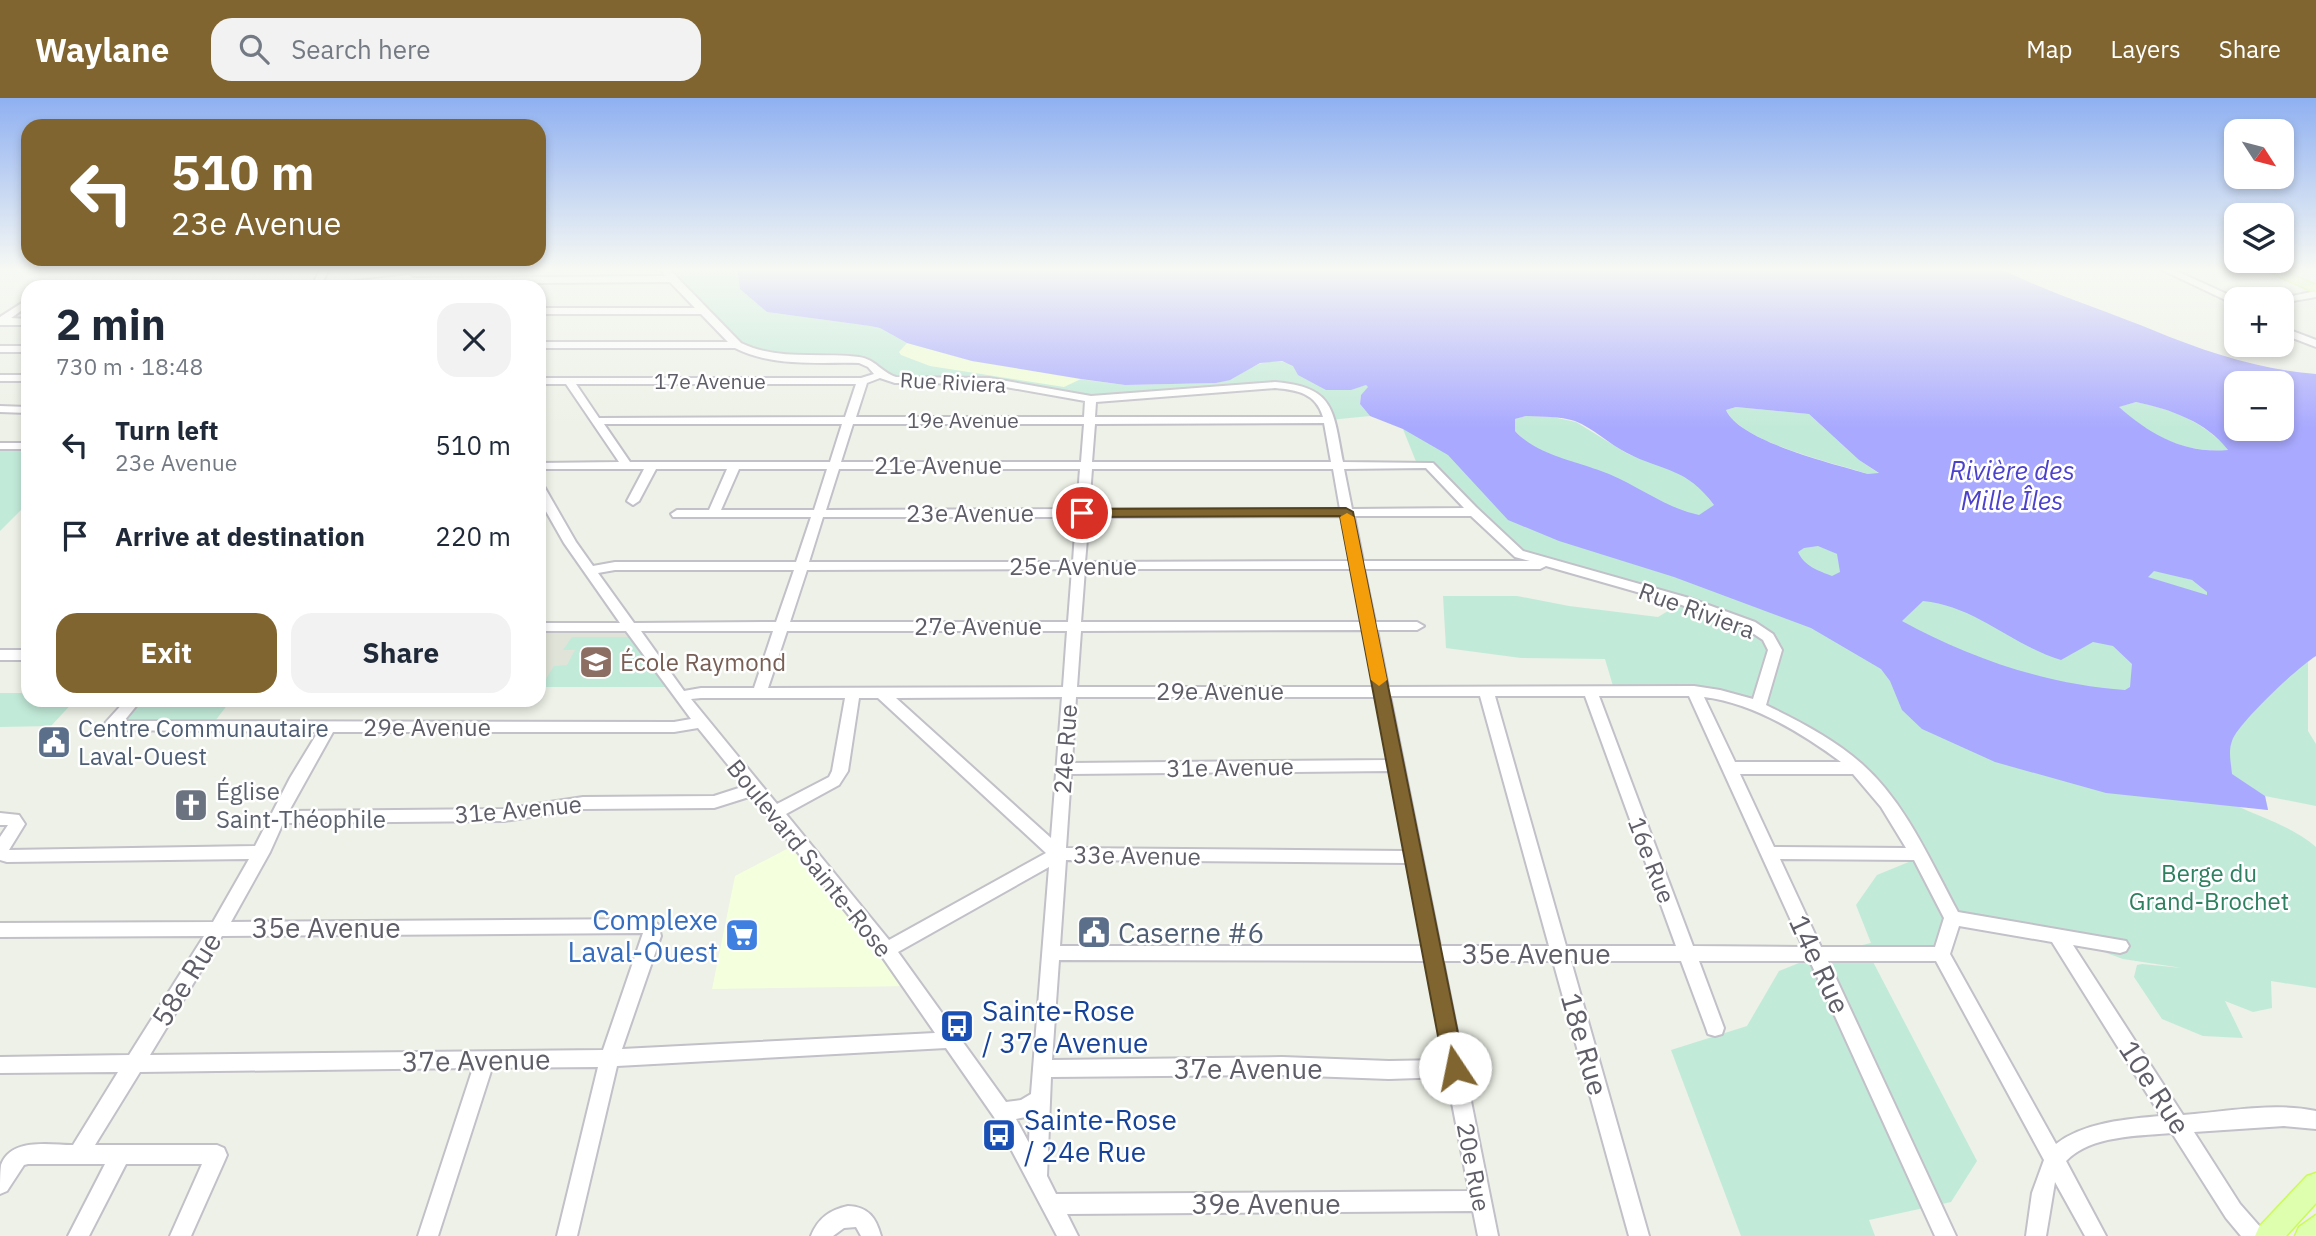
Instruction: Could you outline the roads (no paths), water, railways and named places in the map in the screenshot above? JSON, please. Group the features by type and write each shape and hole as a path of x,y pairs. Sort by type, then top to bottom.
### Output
{"main road":[{"path":"2268,1236 2316,1185"},
{"path":"2308,1236 2316,1228"}],"street":[{"name":"Rue Riviera","path":"714,322 737,345 762,355 868,361 876,366 880,375 895,380 989,381 1090,399 1275,385 1300,388 1321,399"},
{"path":"2294,335 2316,344"},
{"path":"546,345 737,345"},
{"path":"0,349 21,349"},
{"name":"17e Avenue","path":"546,381 862,381 880,375"},
{"path":"0,378 21,378"},
{"path":"569,381 626,465"},
{"path":"760,692 862,381"},
{"name":"24e Rue","path":"1039,1179 1040,1098 1090,399"},
{"name":"20e Rue","path":"1321,399 1326,406 1329,420 1488,1236"},
{"path":"0,410 21,410"},
{"name":"19e Avenue","path":"596,421 1329,420"},
{"path":"0,446 21,446"},
{"name":"Rue Riviera","path":"1337,464 1429,466 1473,512 1519,554 1684,601 1750,625 1768,636 1775,650 1758,706"},
{"name":"21e Avenue","path":"546,466 1337,464"},
{"path":"633,501 652,465"},
{"path":"713,514 735,465"},
{"name":"Boulevard Sainte-Rose","path":"546,500 570,543 700,723 887,950 1001,1111 1068,1236"},
{"name":"23e Avenue","path":"677,514 1473,512"},
{"name":"25e Avenue","path":"590,571 615,566 1556,565"},
{"name":"27e Avenue","path":"546,627 1417,625"},
{"path":"0,655 21,655"},
{"name":"18e Rue","path":"1486,691 1639,1236"},
{"name":"16e Rue","path":"1590,691 1715,1028"},
{"name":"29e Avenue","path":"680,696 760,692 1694,691 1722,693 1758,706"},
{"name":"14e Rue","path":"1694,691 1946,1236"},
{"path":"775,813 834,780 840,771 853,692"},
{"path":"881,692 1058,854"},
{"path":"1758,706 1822,740 1857,768 1876,788 1918,854 1953,918 1941,954 2096,1236"},
{"name":"29e Avenue","path":"128,707 111,726 674,727 700,723"},
{"name":"58e Rue","path":"79,1153 218,928 262,852 298,778 328,728"},
{"name":"31e Avenue","path":"1064,769 1396,765"},
{"path":"1730,768 1857,768"},
{"name":"31e Avenue","path":"280,817 504,815 583,803 714,802 755,789"},
{"path":"0,818 13,819 17,824 1,849 0,853 7,856 262,852"},
{"path":"1769,853 1918,854"},
{"name":"33e Avenue","path":"887,950 1058,854 1414,857"},
{"path":"1953,918 2120,946"},
{"name":"35e Avenue","path":"0,930 639,925 652,929 652,936 609,1058"},
{"name":"10e Rue","path":"2057,935 2234,1211 2255,1236"},
{"name":"35e Avenue","path":"1051,953 1941,954"},
{"name":"37e Avenue","path":"0,1065 609,1058 951,1041"},
{"path":"567,1236 609,1058"},
{"path":"428,1236 485,1060"},
{"name":"37e Avenue","path":"1042,1069 1282,1066 1389,1070 1455,1068"},
{"path":"1001,1111 1025,1109 1040,1098"},
{"path":"2036,1236 2040,1203 2055,1161 2065,1149 2090,1136 2180,1125 2292,1117 2316,1120"},
{"path":"78,1236 121,1153"},
{"path":"0,1184 18,1158 28,1154 217,1155 180,1236"},
{"name":"39e Avenue","path":"1051,1204 1481,1201"},
{"path":"821,1236 830,1223 845,1216 862,1219 867,1224 870,1236"}],"water":[{"name":"Rivière des Mille Îles","path":"841,322 2134,322 2224,357 2288,371 2224,371 2224,441 2294,441 2294,372 2316,374 2316,656 2269,696 2232,741 2232,774 2265,796 2268,810 2106,793 1995,762 1922,729 1902,710 1890,681 1881,669 1811,628 1674,577 1559,541 1508,520 1448,455 1403,429 1370,416 1360,404 1361,395 1368,387 1366,385 1351,390 1326,390 1298,375 1293,366 1282,361 1260,363 1230,380 1216,383 1125,385 972,361 907,343 880,328","holes":["2136,402 2199,424 2228,450 2183,446 2156,434 2119,407","1736,407 1809,414 1859,460 1879,473 1868,474 1768,442 1735,422 1726,410","1526,416 1557,417 1575,421 1627,453 1684,477 1714,505 1699,515 1687,512 1609,474 1547,452 1515,431 1515,419","1818,546 1837,554 1840,572 1832,576 1817,570 1804,561 1798,552 1804,548","2154,571 2192,580 2207,592 2207,595 2148,577","1923,601 1960,610 2061,660 2093,642 2113,646 2132,664 2130,687 2125,690 2096,687 2038,676 1954,647 1902,621"]}],"place":[{"name":"École Raymond","path":"596,662"},
{"name":"Centre Communautaire Laval-Ouest","path":"54,742"},
{"name":"Église Saint-Théophile","path":"191,805"},
{"name":"Caserne #6","path":"1094,932"},
{"name":"Complexe Laval-Ouest","path":"742,935"},
{"name":"Sainte-Rose / 37e Avenue","path":"957,1026"},
{"name":"Sainte-Rose / 24e Rue","path":"999,1135"}],"park label":[{"name":"Berge du Grand-Brochet","path":"2209,887"}]}
